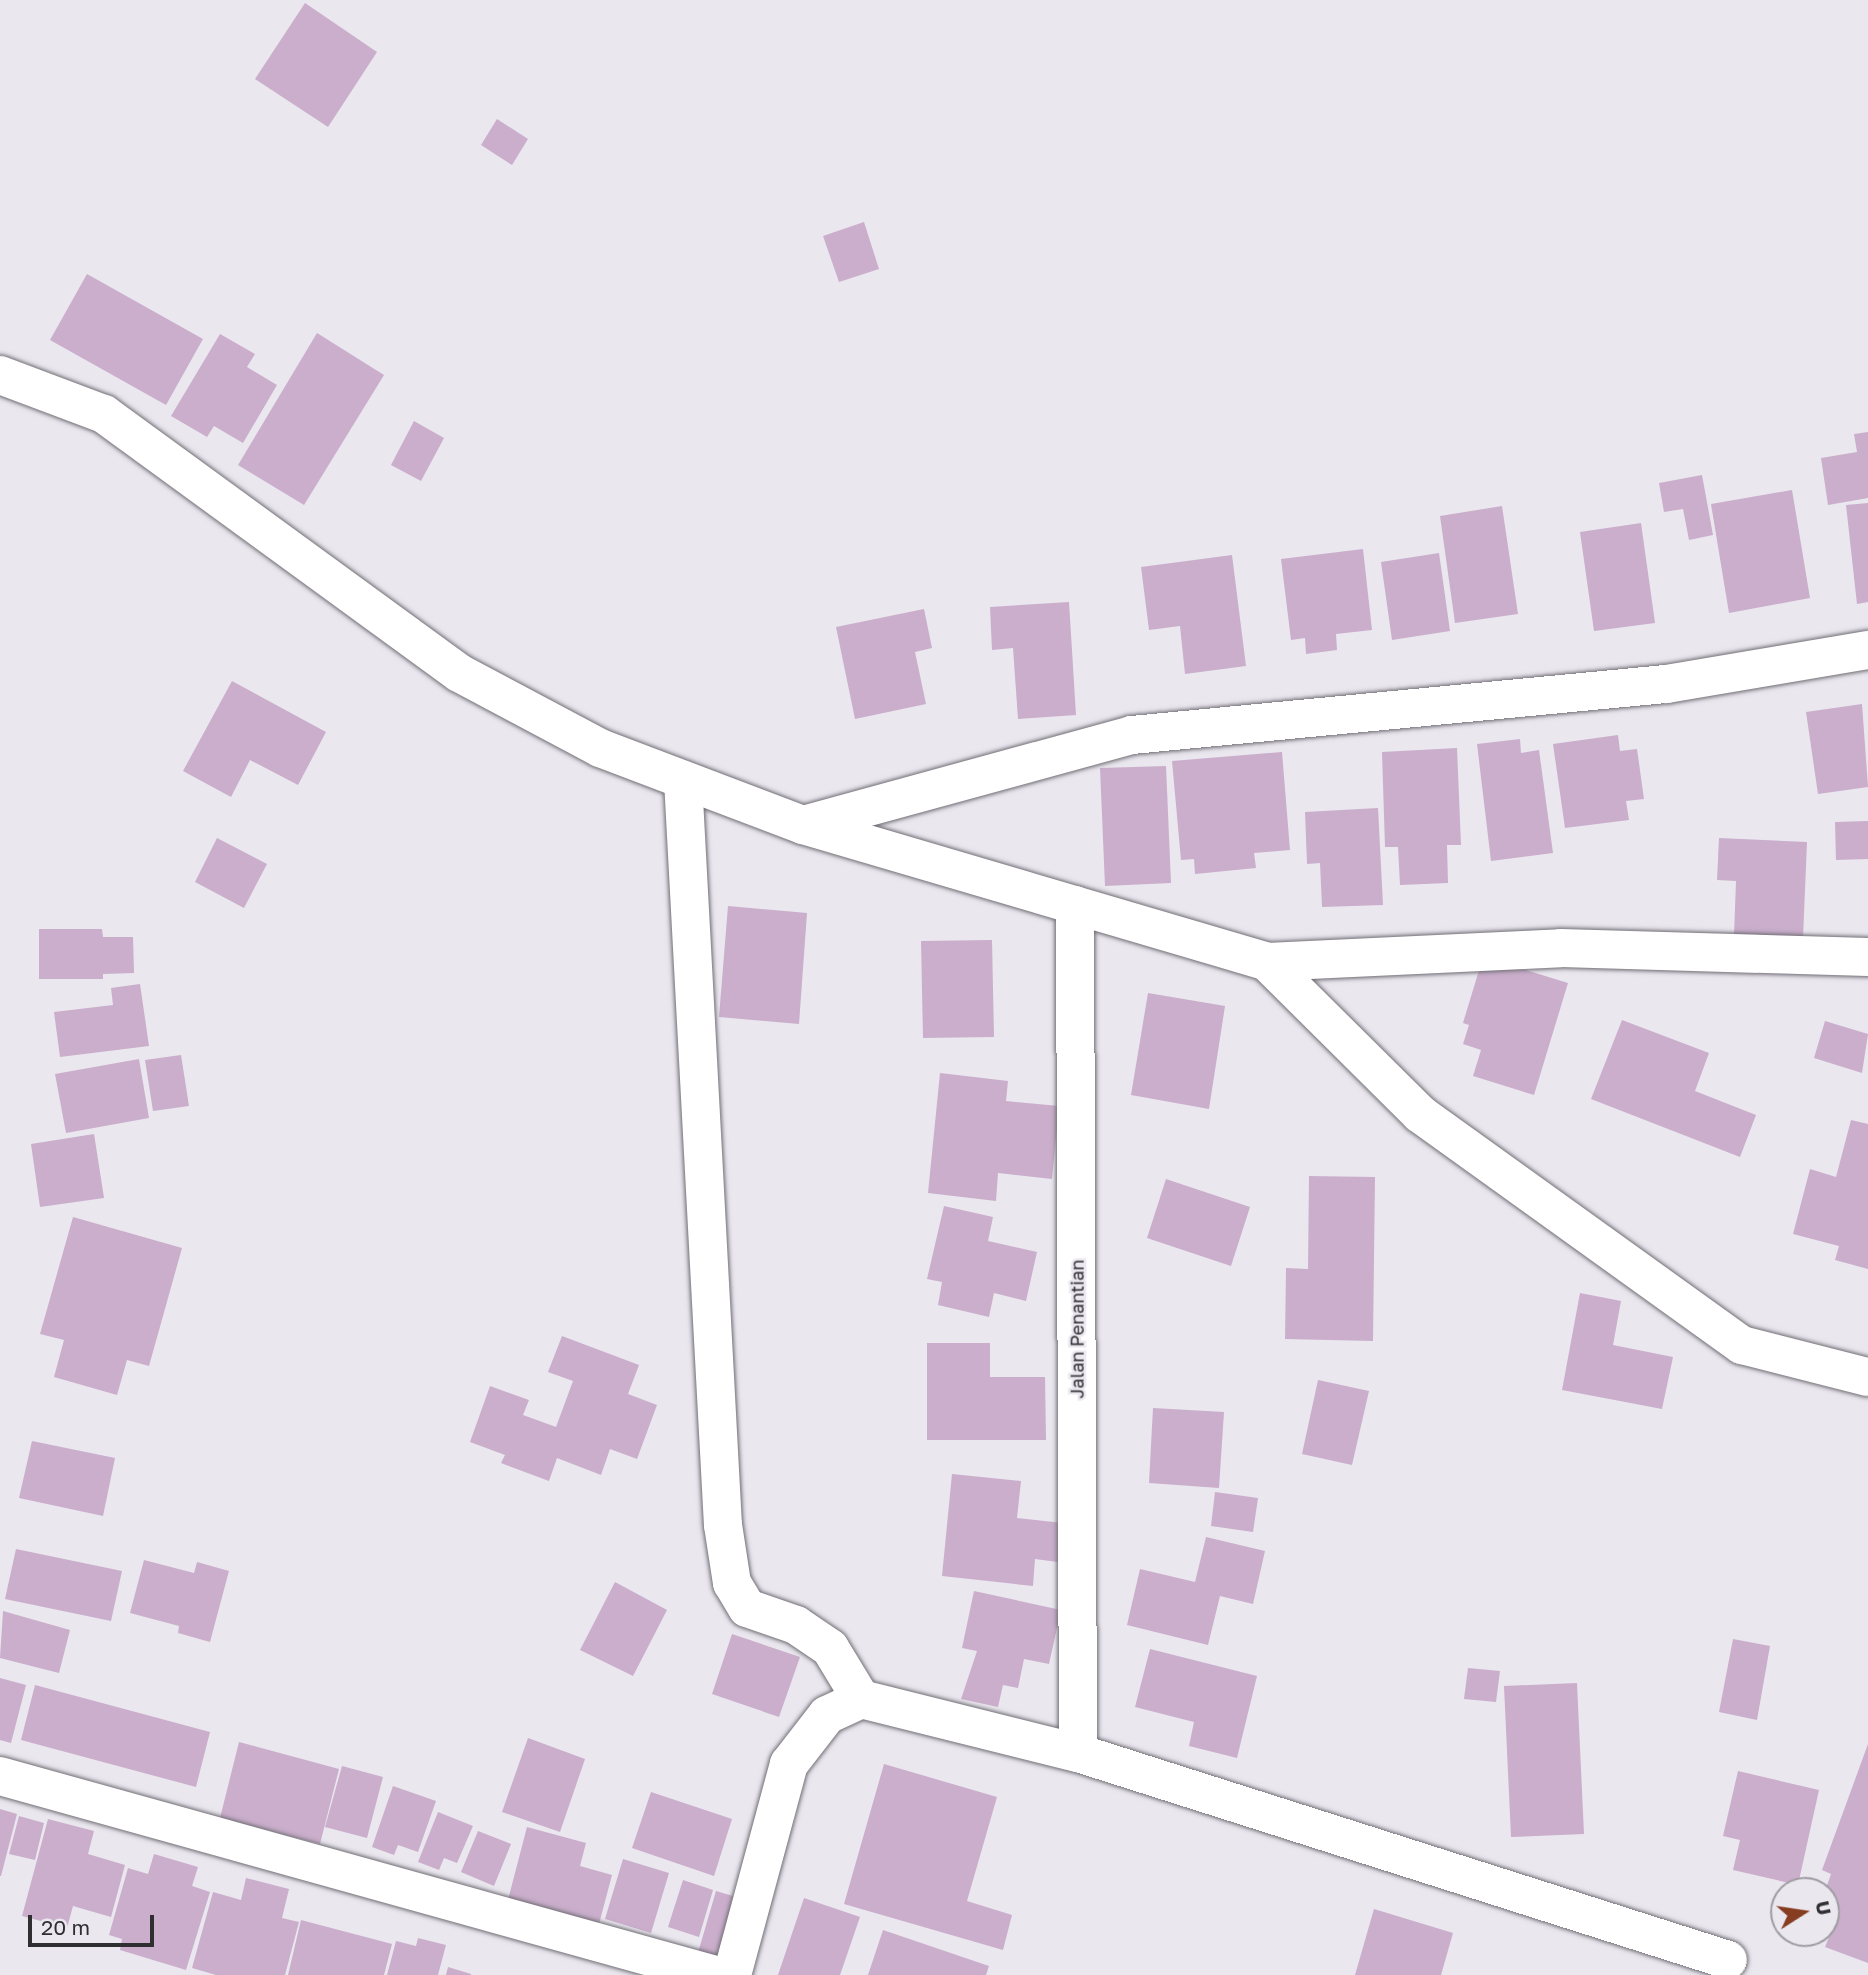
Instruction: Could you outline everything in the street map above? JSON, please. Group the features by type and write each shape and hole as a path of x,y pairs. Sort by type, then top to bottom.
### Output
{"street":[{"path":"0,375 104,414 459,673 600,748 803,825 1267,962 1561,948 1868,957"},
{"path":"803,825 1132,735 1665,684 1868,650"},
{"path":"683,780 723,1525 732,1583 747,1608 796,1625 830,1648 861,1699"},
{"name":"Jalan Penantian","path":"1075,905 1078,1753"},
{"path":"1267,962 1420,1114 1742,1345 1868,1377"},
{"path":"733,1975 789,1763 827,1715 861,1699 1078,1753 1728,1960"},
{"path":"0,1776 715,1975"}],"building":[{"path":"305,3 377,52 328,127 255,79"},
{"path":"497,119 528,139 512,165 481,145"},
{"path":"864,222 879,269 839,282 823,236"},
{"path":"87,274 203,339 166,405 50,340"},
{"path":"317,333 384,375 304,505 238,465"},
{"path":"220,334 255,354 247,367 277,385 243,443 214,426 207,437 171,416"},
{"path":"414,421 444,438 421,481 391,465"},
{"path":"1868,432 1868,498 1828,505 1821,458 1857,452 1854,434"},
{"path":"1702,475 1713,535 1689,540 1683,509 1664,512 1659,483"},
{"path":"1792,490 1810,598 1729,613 1711,504"},
{"path":"1868,503 1868,602 1857,604 1846,505"},
{"path":"1502,506 1518,614 1455,623 1440,516"},
{"path":"1641,523 1655,623 1594,631 1580,532"},
{"path":"1363,549 1372,630 1336,634 1337,650 1306,654 1305,638 1291,640 1281,559"},
{"path":"1439,553 1450,631 1392,640 1381,562"},
{"path":"1232,555 1246,666 1185,674 1180,626 1149,630 1141,567"},
{"path":"1069,602 1076,715 1018,719 1013,648 992,650 990,607"},
{"path":"924,609 932,648 915,652 926,704 855,719 836,627"},
{"path":"232,681 326,732 298,785 250,760 231,797 183,771"},
{"path":"1862,704 1868,787 1818,794 1806,712"},
{"path":"1618,735 1620,751 1637,749 1644,799 1626,801 1629,820 1565,828 1553,744"},
{"path":"1520,739 1521,753 1539,750 1553,853 1491,861 1477,744"},
{"path":"1457,748 1461,845 1447,845 1448,883 1400,885 1398,847 1385,847 1382,752"},
{"path":"1282,752 1290,850 1254,853 1256,868 1195,874 1194,859 1181,860 1172,761"},
{"path":"1166,766 1171,883 1105,886 1100,768"},
{"path":"1378,808 1383,905 1322,907 1320,863 1307,864 1305,812"},
{"path":"1868,821 1868,859 1836,860 1835,822"},
{"path":"217,838 267,864 244,908 195,882"},
{"path":"1719,838 1807,842 1803,938 1734,935 1736,881 1717,880"},
{"path":"728,906 807,913 799,1024 719,1017"},
{"path":"39,929 102,929 103,937 133,937 134,973 103,974 103,979 39,979"},
{"path":"992,940 994,1037 923,1038 921,941"},
{"path":"1483,957 1568,983 1534,1095 1473,1076 1481,1050 1463,1044 1469,1025 1463,1023"},
{"path":"140,984 149,1046 60,1057 54,1012 113,1005 111,988"},
{"path":"1148,993 1225,1006 1209,1109 1131,1095"},
{"path":"1622,1020 1709,1053 1695,1091 1756,1115 1740,1157 1591,1099"},
{"path":"1825,1021 1868,1034 1862,1073 1814,1058"},
{"path":"181,1055 189,1106 153,1111 145,1060"},
{"path":"139,1059 149,1118 66,1133 55,1074"},
{"path":"940,1073 1008,1081 1006,1101 1059,1106 1052,1179 998,1173 996,1201 928,1193"},
{"path":"1851,1120 1868,1124 1868,1269 1835,1260 1839,1246 1793,1234 1810,1169 1836,1177"},
{"path":"94,1134 104,1198 40,1207 31,1144"},
{"path":"1309,1176 1375,1177 1373,1341 1285,1339 1286,1268 1308,1269"},
{"path":"1166,1179 1250,1207 1231,1266 1147,1238"},
{"path":"944,1206 993,1217 988,1241 1037,1252 1026,1301 994,1293 989,1317 938,1305 942,1282 927,1279"},
{"path":"73,1217 182,1248 149,1366 127,1360 117,1395 54,1377 64,1340 40,1334"},
{"path":"1580,1293 1621,1301 1613,1345 1673,1357 1662,1409 1562,1390"},
{"path":"562,1336 639,1365 628,1394 657,1405 637,1459 610,1449 601,1475 557,1458 549,1481 501,1463 505,1455 470,1442 490,1386 529,1400 523,1415 556,1427 573,1381 548,1372"},
{"path":"927,1343 990,1343 990,1377 1045,1377 1046,1440 927,1440"},
{"path":"1318,1380 1369,1391 1352,1465 1302,1454"},
{"path":"1153,1408 1224,1412 1219,1488 1149,1483"},
{"path":"32,1441 115,1458 103,1516 19,1498"},
{"path":"952,1474 1021,1481 1017,1518 1063,1523 1058,1562 1035,1559 1033,1586 942,1576"},
{"path":"1215,1492 1258,1498 1253,1532 1211,1526"},
{"path":"1206,1537 1265,1551 1253,1604 1220,1596 1208,1645 1127,1625 1140,1569 1195,1582"},
{"path":"16,1549 122,1571 111,1621 5,1599"},
{"path":"144,1560 194,1573 197,1562 229,1571 210,1642 178,1633 179,1626 130,1613"},
{"path":"615,1582 667,1610 633,1676 580,1650"},
{"path":"974,1591 1061,1610 1049,1664 1024,1659 1018,1688 1003,1685 998,1707 961,1699 977,1651 962,1648"},
{"path":"3,1611 70,1630 59,1673 0,1658"},
{"path":"732,1634 800,1657 779,1717 712,1694"},
{"path":"1733,1639 1770,1646 1757,1720 1719,1712"},
{"path":"1150,1649 1257,1676 1237,1758 1189,1746 1194,1722 1135,1707"},
{"path":"1468,1668 1500,1671 1496,1702 1464,1699"},
{"path":"0,1678 26,1685 11,1743 0,1740"},
{"path":"1577,1683 1584,1834 1511,1837 1504,1686"},
{"path":"35,1685 210,1732 196,1787 21,1740"},
{"path":"528,1738 585,1759 560,1832 502,1812"},
{"path":"239,1742 339,1769 320,1844 220,1818"},
{"path":"1868,1744 1868,1963 1825,1947 1840,1947 1840,1877 1830,1877 1831,1874 1822,1870"},
{"path":"884,1764 997,1797 967,1901 1012,1915 1003,1950 844,1904"},
{"path":"342,1766 383,1777 367,1838 325,1827"},
{"path":"1738,1771 1819,1790 1800,1877 1770,1879 1733,1870 1740,1840 1723,1836"},
{"path":"393,1786 436,1801 418,1852 398,1845 394,1855 372,1847"},
{"path":"651,1792 732,1819 714,1876 632,1848"},
{"path":"0,1809 17,1814 1,1876 0,1876"},
{"path":"438,1812 473,1826 457,1863 444,1858 439,1870 418,1862"},
{"path":"19,1816 44,1823 35,1860 9,1854"},
{"path":"48,1819 94,1831 88,1854 125,1865 111,1917 73,1906 67,1928 22,1916"},
{"path":"527,1827 586,1843 580,1866 612,1875 595,1939 504,1915"},
{"path":"478,1831 511,1844 494,1886 461,1872"},
{"path":"154,1854 198,1867 192,1886 210,1892 186,1970 120,1950 122,1939 109,1935 128,1868 148,1874"},
{"path":"623,1859 669,1873 651,1933 605,1919"},
{"path":"246,1878 289,1889 282,1918 299,1922 285,1975 216,1975 192,1968 213,1892 241,1900"},
{"path":"683,1880 713,1890 699,1937 668,1927"},
{"path":"716,1891 743,1899 722,1971 695,1963"},
{"path":"804,1898 860,1917 840,1975 778,1975"},
{"path":"1374,1909 1453,1933 1441,1975 1355,1975"},
{"path":"301,1920 392,1944 384,1975 288,1975"},
{"path":"883,1930 989,1966 986,1975 868,1975"},
{"path":"418,1938 446,1945 438,1975 387,1975 396,1941 416,1946"},
{"path":"448,1967 471,1974 471,1975 446,1975"}]}
